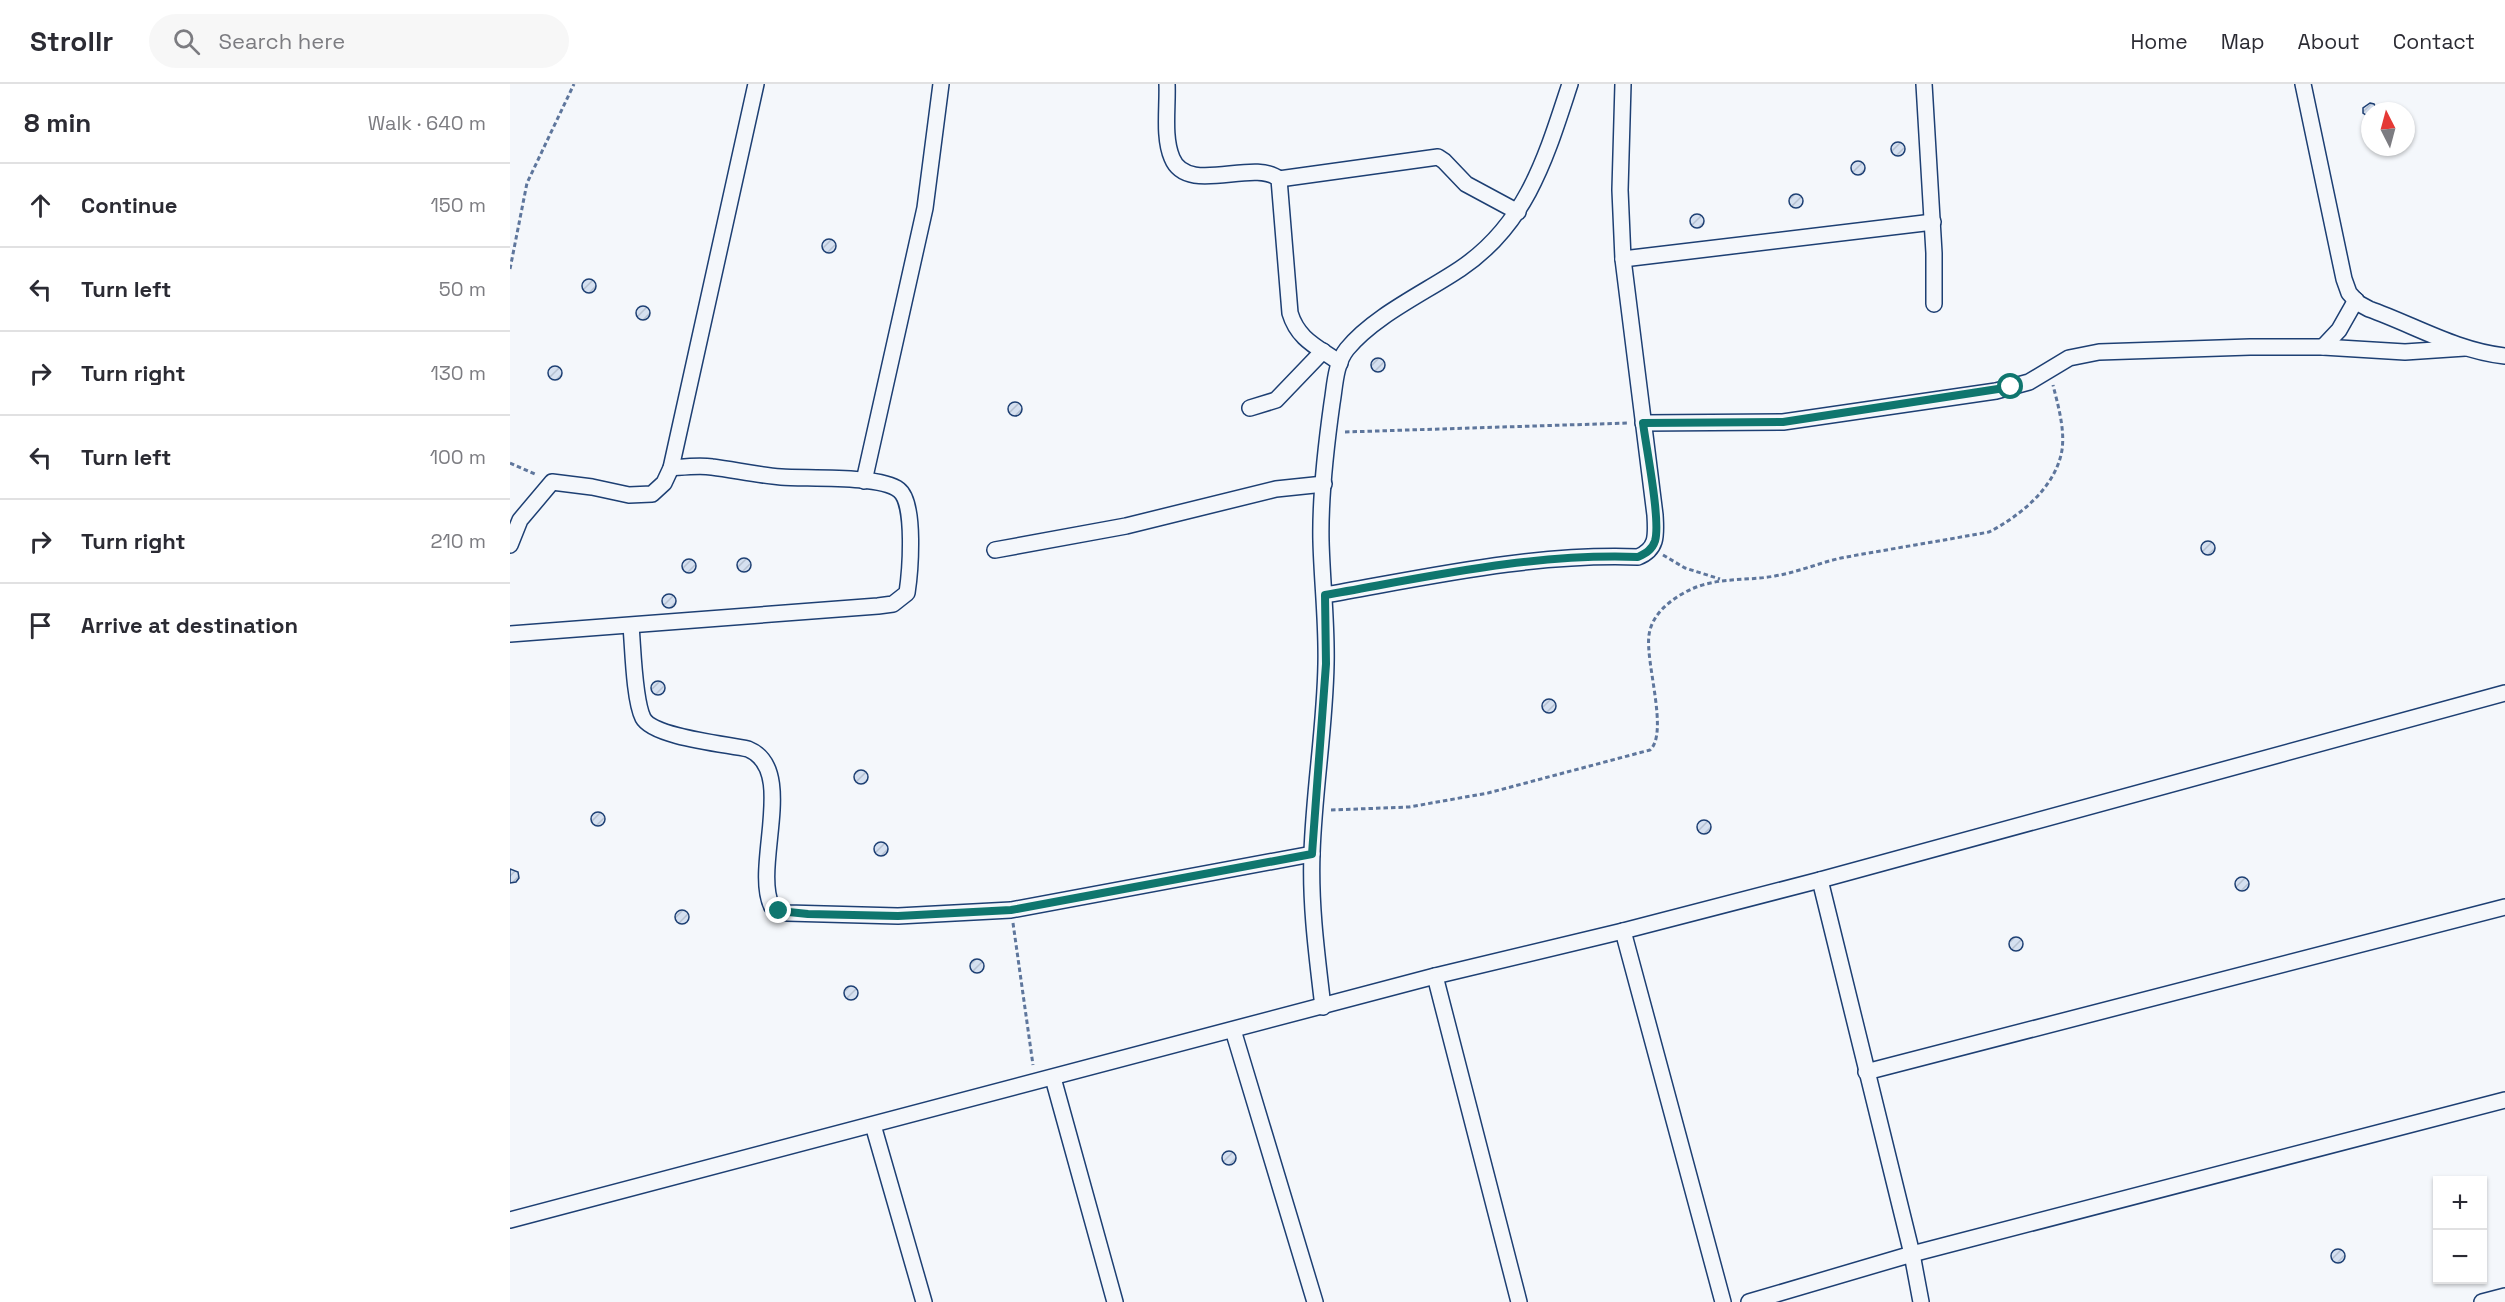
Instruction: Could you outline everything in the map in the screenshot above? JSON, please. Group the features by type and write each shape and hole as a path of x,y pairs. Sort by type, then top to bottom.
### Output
{"street":[{"path":"510,545 520,520 552,482 629,495 652,494 664,483 671,468 756,84"},
{"path":"864,481 925,208 941,84"},
{"path":"1167,84 1168,142 1172,160 1180,170 1196,175 1218,176 1262,171 1269,172 1279,179 1438,157 1466,184 1518,212"},
{"path":"1323,1007 1313,922 1312,854 1326,664 1321,540 1324,484 1328,432 1340,363 1347,350 1373,326 1461,269 1493,243 1518,212 1546,156 1570,84"},
{"path":"1325,595 1559,557 1638,557 1651,548 1656,536 1655,515 1623,259 1620,190 1623,84"},
{"path":"1924,84 1933,222 1934,304"},
{"path":"2303,84 2338,258 2349,293 2369,309 2465,348 2484,354 2505,356"},
{"path":"1279,179 1290,313 1295,329 1306,340 1340,363"},
{"path":"1623,259 1933,222"},
{"path":"2323,347 2339,330 2356,300"},
{"path":"1643,423 1783,422 1996,391 2029,382 2069,358 2099,352 2250,347 2323,347 2405,352 2465,348"},
{"path":"1250,408 1276,400 1323,351"},
{"path":"510,634 878,606 893,604 907,593 910,572 909,520 905,498 900,490 891,485 864,481 782,477 711,466 671,468"},
{"path":"995,550 1126,526 1276,489 1324,484"},
{"path":"631,626 640,710 647,724 670,735 748,749 756,752 766,764 772,789 766,871 767,889 772,908 787,913 898,916 1011,910 1312,854"},
{"path":"510,1220 1435,976 1623,931 1820,880 2505,693"},
{"path":"1820,880 1912,1254 1921,1302"},
{"path":"1866,1072 2505,907"},
{"path":"1623,931 1723,1302"},
{"path":"1435,976 1519,1302"},
{"path":"1233,1030 1315,1302"},
{"path":"1053,1078 1115,1302"},
{"path":"1749,1302 1912,1254 2505,1100"},
{"path":"873,1125 924,1302"},
{"path":"2481,1302 2505,1296"}],"path":[{"path":"510,269 527,183 574,84"},
{"path":"1314,810 1409,807 1488,793 1650,750 1654,747 1658,732 1647,653 1650,626 1658,613 1673,600 1692,589 1724,579 1774,576 1839,559 1989,532 2002,525 2036,498 2056,468 2061,450 2062,432 2049,372"},
{"path":"1328,432 1643,423"},
{"path":"510,463 552,482"},
{"path":"1651,548 1685,568 1724,579"},
{"path":"1011,910 1036,1082"}],"building":[{"path":"1895,142 1901,142 1905,149 1901,156 1895,156 1891,152 1891,146"},
{"path":"1855,161 1861,161 1865,168 1861,175 1855,175 1851,171 1851,165"},
{"path":"1793,194 1799,194 1803,201 1799,208 1793,208 1789,204 1789,198"},
{"path":"1694,214 1700,214 1704,221 1700,228 1694,228 1690,224 1690,218"},
{"path":"826,239 832,239 836,246 832,253 826,253 822,249 822,243"},
{"path":"586,279 592,279 596,286 592,293 586,293 582,289 582,283"},
{"path":"640,306 646,306 650,313 646,320 640,320 636,316 636,310"},
{"path":"1375,358 1381,358 1385,365 1381,372 1375,372 1371,368 1371,362"},
{"path":"552,366 558,366 562,373 558,380 552,380 548,376 548,370"},
{"path":"1012,402 1018,402 1022,409 1018,416 1012,416 1008,412 1008,406"},
{"path":"2205,541 2211,541 2215,548 2211,555 2205,555 2201,551 2201,545"},
{"path":"741,558 747,558 751,565 747,572 741,572 737,568 737,562"},
{"path":"686,559 692,559 696,566 692,573 686,573 682,569 682,563"},
{"path":"666,594 672,594 676,601 672,608 666,608 662,604 662,598"},
{"path":"655,681 661,681 665,688 661,695 655,695 651,691 651,685"},
{"path":"1546,699 1552,699 1556,706 1552,713 1546,713 1542,709 1542,703"},
{"path":"858,770 864,770 868,777 864,784 858,784 854,780 854,774"},
{"path":"595,812 601,812 605,819 601,826 595,826 591,822 591,816"},
{"path":"1701,820 1707,820 1711,827 1707,834 1701,834 1697,830 1697,824"},
{"path":"878,842 884,842 888,849 884,856 878,856 874,852 874,846"},
{"path":"510,869 518,872 519,878 516,882 510,883"},
{"path":"2239,877 2245,877 2249,884 2245,891 2239,891 2235,887 2235,881"},
{"path":"679,910 685,910 689,917 685,924 679,924 675,920 675,914"},
{"path":"2013,937 2019,937 2023,944 2019,951 2013,951 2009,947 2009,941"},
{"path":"974,959 980,959 984,966 980,973 974,973 970,969 970,963"},
{"path":"848,986 854,986 858,993 854,1000 848,1000 844,996 844,990"},
{"path":"1226,1151 1232,1151 1236,1158 1232,1165 1226,1165 1222,1161 1222,1155"},
{"path":"2335,1249 2341,1249 2345,1256 2341,1263 2335,1263 2331,1259 2331,1253"}],"route":[{"path":"779,911 898,916 1011,910 1312,854 1326,664 1325,595 1559,557 1638,557 1647,553 1656,536 1643,423 1783,422 2011,387"}]}
